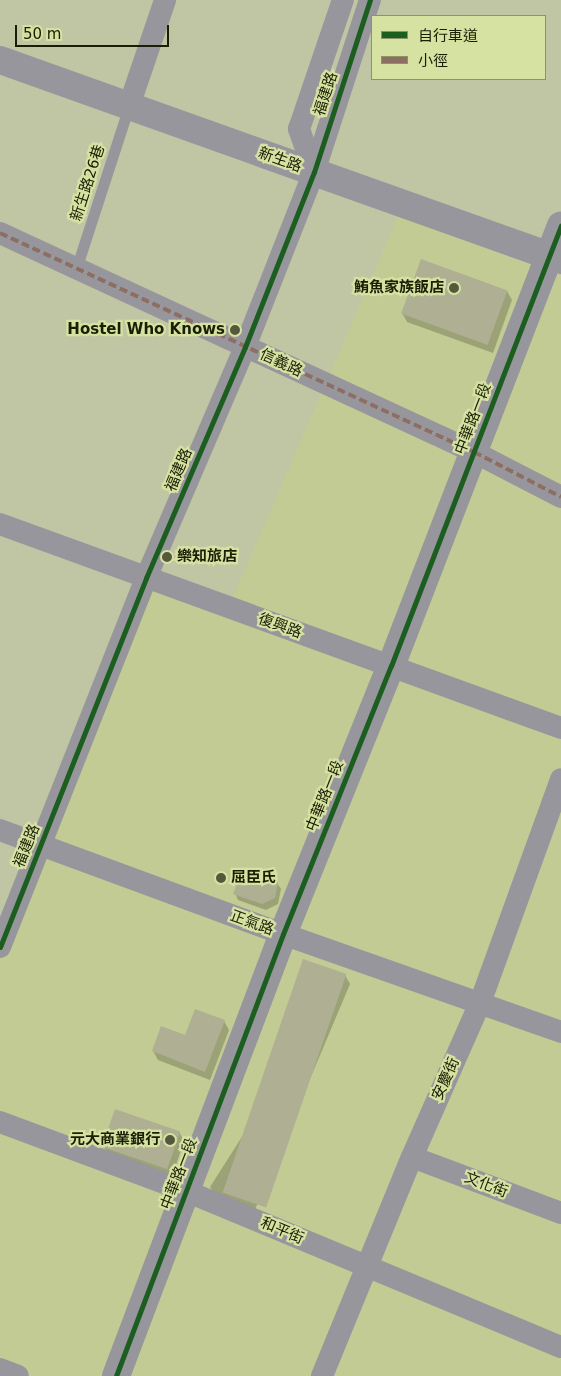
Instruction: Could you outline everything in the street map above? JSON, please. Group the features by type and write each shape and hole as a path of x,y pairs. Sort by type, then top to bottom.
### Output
{"street":[{"path":"129,106 165,0"},
{"name":"福建路","path":"314,172 299,129 344,0"},
{"name":"福建路","path":"0,946 146,578 246,347 314,172 370,0"},
{"name":"新生路","path":"0,60 555,258"},
{"name":"中華路一段","path":"116,1376 283,934 391,666 474,452 555,258 561,226"},
{"name":"信義路","path":"0,233 474,452 561,497"},
{"name":"復興路","path":"0,524 561,728"},
{"name":"安慶街","path":"322,1376 412,1156 480,1003 561,779"},
{"name":"正氣路","path":"0,830 283,934 561,1032"},
{"name":"和平街","path":"0,1122 186,1191 561,1347"},
{"name":"文化街","path":"412,1156 561,1213"},
{"path":"0,1369 18,1376"}],"lane":[{"name":"新生路26巷","path":"76,269 129,106"}],"shaded area":[{"path":"400,212 561,275 561,1376 0,1376 0,936 145,568 231,602"}],"building":[{"path":"421,259 507,290 488,345 401,314"},
{"path":"242,870 278,882 275,898 262,904 233,894"},
{"path":"303,959 346,974 266,1208 223,1193"},
{"path":"195,1009 225,1020 205,1072 152,1051 161,1026 185,1035"},
{"path":"115,1109 180,1131 167,1169 102,1147"}],"marked path":[{"path":"0,233 474,452 561,497"}],"cycle path":[{"path":"0,947 146,578 245,347 314,172 370,0"},
{"path":"116,1376 283,934 391,666 561,226"}],"place":[{"name":"鮪魚家族飯店","path":"454,288"},
{"name":"Hostel Who Knows","path":"235,330"},
{"name":"樂知旅店","path":"167,557"},
{"name":"屈臣氏","path":"221,878"},
{"name":"元大商業銀行","path":"170,1140"}]}
